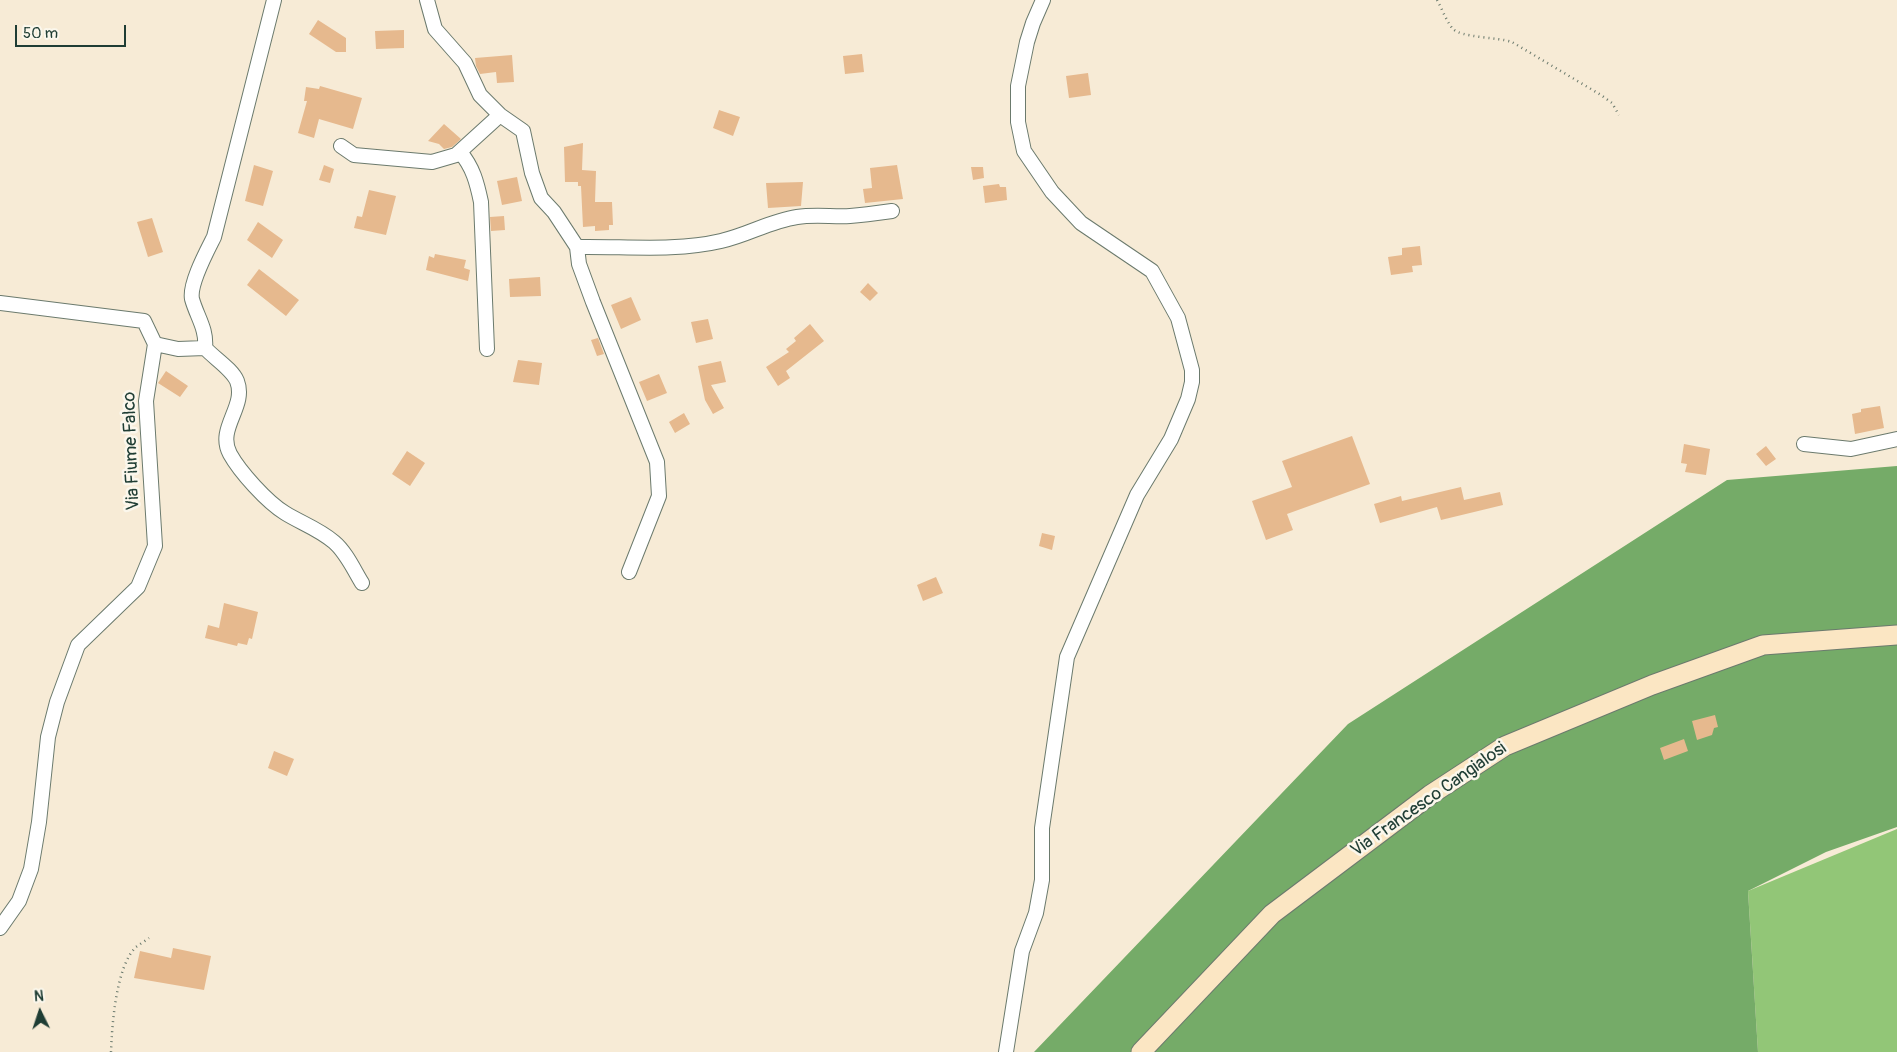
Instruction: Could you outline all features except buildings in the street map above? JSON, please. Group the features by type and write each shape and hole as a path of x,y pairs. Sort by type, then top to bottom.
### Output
{"street":[{"path":"274,0 214,237 199,267 192,297 206,334 206,348 236,380 238,389 235,408 225,436 226,446 231,457 264,495 284,512 335,543 362,583"},
{"path":"427,0 433,25 438,34 465,63 480,95 500,115 523,131 532,173 541,198 554,212 577,247 579,264 593,302 652,442 657,462 659,496 629,572"},
{"path":"1006,1052 1022,951 1036,913 1042,880 1042,828 1067,657 1137,494 1171,440 1188,399 1192,382 1192,370 1178,318 1152,271 1081,223 1052,192 1024,151 1018,122 1018,86 1033,23 1044,0"},
{"path":"341,146 354,155 432,162 450,158 460,152 500,115"},
{"path":"460,152 471,168 478,184 481,202 487,349"},
{"path":"577,247 694,246 721,241 745,234 773,222 799,216 850,216 892,211"},
{"path":"0,303 144,321 155,344 178,349 206,348"},
{"name":"Via Fiume Falco","path":"0,928 19,901 30,869 39,822 48,737 57,702 78,645 138,587 155,546 146,400 155,344"},
{"path":"1804,444 1851,449 1897,439"},
{"name":"Via Francesco Cangialosi","path":"1141,1052 1272,914 1430,796 1505,746 1652,685 1756,647 1776,643 1897,635"}],"path":[{"path":"1437,0 1453,29 1459,33 1503,38 1512,42 1602,95 1612,103 1619,115"},
{"path":"111,1052 113,1022 121,979 128,960 136,948 150,938"}],"green space":[{"path":"1897,466 1897,827 1826,852 1748,891 1758,1052 1034,1052 1348,724 1727,480"},
{"path":"1897,829 1897,1052 1758,1052 1748,891"}]}
